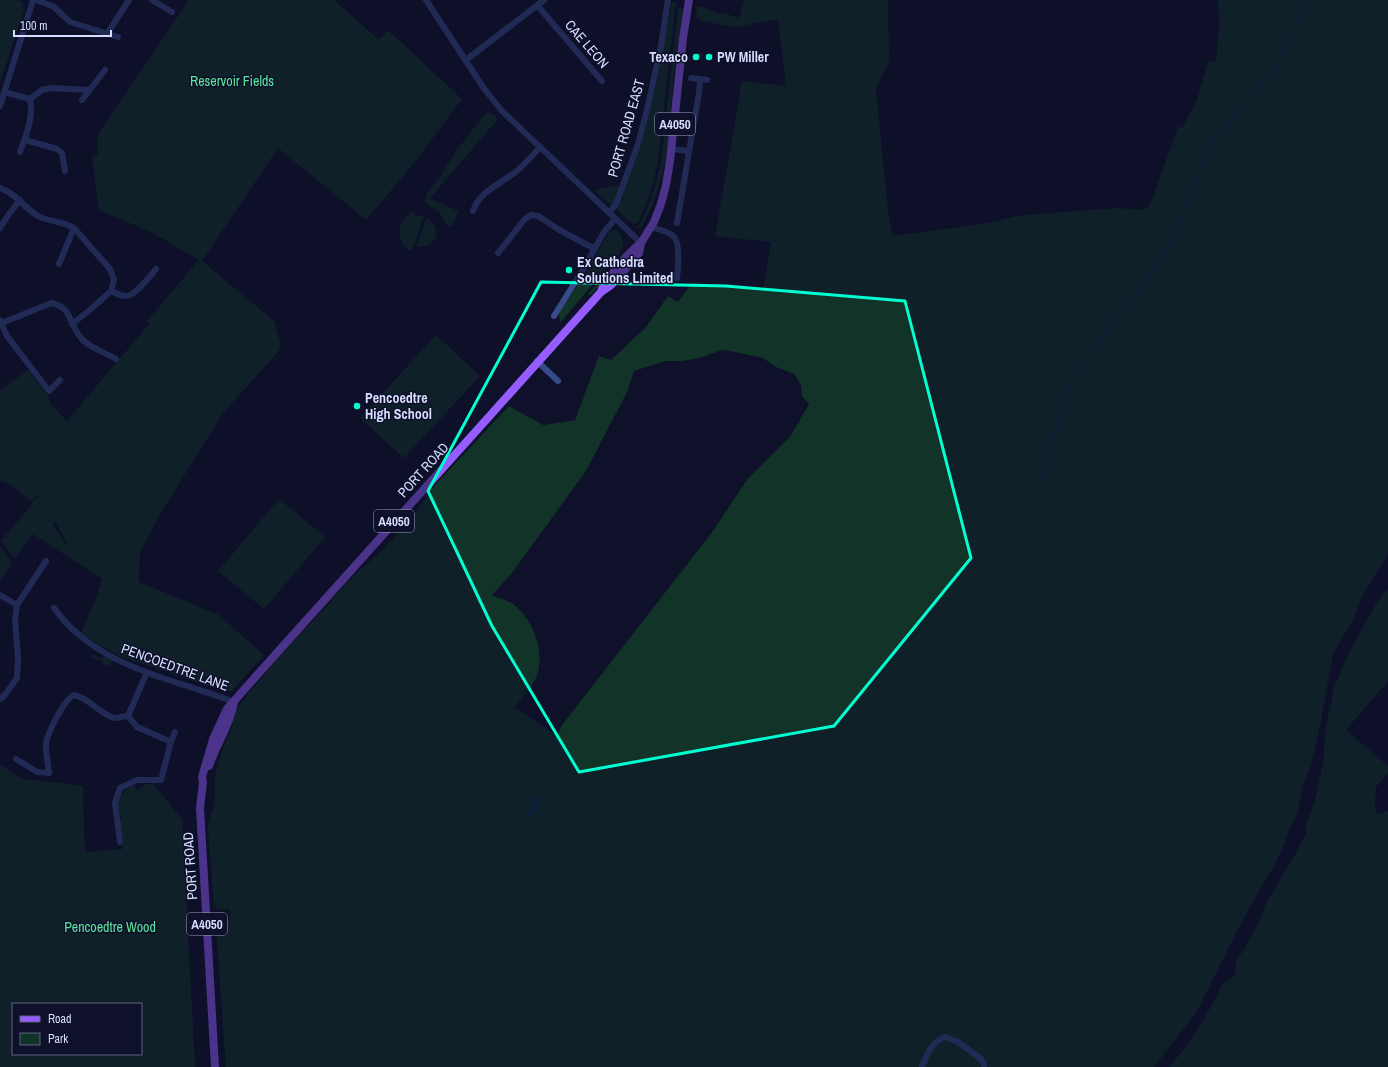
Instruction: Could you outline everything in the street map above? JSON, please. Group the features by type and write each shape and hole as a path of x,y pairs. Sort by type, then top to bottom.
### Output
{"main road":[{"name":"A4050","path":"641,243 651,227 666,184 672,150 680,61 689,0"},
{"name":"PORT ROAD","path":"215,1067 200,808 203,782 221,737 233,713 234,702 537,361 601,292 606,282 633,248 641,243"}],"street":[{"path":"0,106 33,0"},
{"path":"37,0 54,7 70,22 118,37"},
{"path":"107,34 129,0"},
{"path":"152,0 172,12"},
{"path":"426,0 495,104 641,243"},
{"path":"466,60 544,0"},
{"name":"PORT ROAD EAST","path":"609,213 616,204 638,144 658,64 668,0"},
{"name":"CAE LEON","path":"537,5 602,81"},
{"path":"82,100 105,70"},
{"path":"691,78 707,80"},
{"path":"677,223 699,93 700,79"},
{"path":"30,99 42,90 51,88 89,90"},
{"path":"4,92 30,99"},
{"path":"20,152 25,140 32,108 30,99"},
{"path":"25,140 57,149 62,153 65,171"},
{"path":"473,211 474,206 486,192 518,170 540,147"},
{"path":"672,150 689,151"},
{"path":"0,188 8,191 40,217 68,224 74,228 110,270 114,280 111,291 72,324"},
{"path":"0,228 20,200"},
{"path":"498,253 524,220 535,215 594,249"},
{"path":"554,316 604,232 615,219"},
{"path":"651,227 672,235 676,239 678,254 677,278"},
{"path":"59,264 74,228"},
{"path":"111,291 127,296 134,293 156,269"},
{"path":"60,380 49,391 7,336 1,321 51,302 59,304 66,310 76,332 84,341 116,359"},
{"path":"537,361 558,381"},
{"path":"0,699 4,696 17,678 18,658 15,621 17,606 46,561"},
{"path":"0,595 17,606"},
{"name":"PENCOEDTRE LANE","path":"54,608 67,624 85,640 121,662 234,702"},
{"path":"128,716 146,672"},
{"path":"16,759 36,772 49,773 46,746 47,738 66,701 71,696 77,695 114,718 128,716"},
{"path":"128,716 137,727 171,742"},
{"path":"120,842 115,803 120,788 137,780 161,780 175,732"},
{"path":"922,1067 933,1044 937,1039 945,1037 958,1042 981,1059 984,1063 984,1067"}],"highlighted area":[{"path":"541,282 726,286 905,301 971,558 834,726 579,772 492,626 428,491"}],"green space":[{"path":"0,0 16,0 22,2 24,10 0,83"},
{"name":"Reservoir Fields","path":"189,0 334,0 379,40 388,30 462,99 415,162 366,220 278,148 202,261 274,321 281,345 278,352 223,413 162,511 140,552 139,582 219,615 264,655 232,691 224,691 119,656 81,634 102,579 33,534 15,558 1,541 30,508 34,500 41,496 36,496 31,501 10,484 0,481 0,390 28,370 49,397 50,404 67,421 150,323 147,321 199,260 151,232 99,210 92,156 98,154 97,140 100,131","holes":["55,521 68,545 53,525"]},
{"path":"744,0 888,0 889,61 876,88 889,217 893,236 989,223 1016,216 1117,208 1142,210 1148,207 1152,200 1178,127 1182,128 1197,100 1208,62 1216,60 1219,29 1218,0 1388,0 1388,555 1362,596 1353,620 1333,654 1318,735 1311,765 1302,787 1298,813 1289,830 1276,862 1252,903 1196,1013 1154,1067 226,1067 216,928 219,923 227,922 230,919 230,911 228,909 218,910 214,905 208,828 214,802 218,765 233,724 230,722 239,706 251,690 288,647 351,578 376,556 408,523 434,486 509,406 543,425 575,420 599,356 611,360 646,327 668,296 678,302 693,282 763,291 771,242 715,236 741,81 786,86 778,19 736,27 702,21 696,17 697,6 720,14 721,12 739,18","holes":["725,350 763,358 776,367 794,374 801,385 802,396 809,404 790,437 746,481 713,531 562,725 557,736 515,707 535,680 540,660 539,650 533,629 521,612 512,603 492,595 512,573 586,471 627,392 634,371 665,361 683,361"]},
{"path":"672,1 676,2 657,166 652,188 644,209 638,222 633,224 616,209 647,117 657,82"},
{"path":"681,7 683,11 676,53 667,152 662,175 651,209 642,226 634,229 640,224 651,199 661,164 678,9"},
{"path":"486,113 491,113 498,119 430,198 458,211 453,225 447,226 439,212 425,201 427,193 440,177 456,151"},
{"path":"617,185 620,186 612,206 594,190"},
{"path":"414,211 415,216 424,216 414,246 410,251 403,245 399,232 404,219"},
{"path":"427,218 435,228 435,238 429,245 416,246"},
{"path":"612,230 618,231 622,238 623,245 621,251 560,323 559,313 590,267 589,265"},
{"path":"624,251 627,253 590,296 588,294 616,263"},
{"path":"436,335 480,376 404,458 360,418"},
{"path":"279,499 325,537 264,609 218,571"},
{"path":"0,546 12,563 0,580"},
{"path":"1388,589 1388,681 1346,730 1388,766 1388,773 1376,787 1375,806 1377,814 1388,811 1388,1067 1169,1067 1185,1048 1199,1027 1223,983 1233,978 1236,967 1235,963 1245,948 1260,919 1267,901 1306,834 1306,826 1316,796 1323,764 1326,727 1334,688 1349,652 1376,604"},
{"path":"92,654 100,658 106,656 113,659 109,666 103,664 102,661 91,658"},
{"name":"Pencoedtre Wood","path":"0,765 23,779 83,786 84,836 86,852 123,849 119,826 121,817 117,808 120,796 134,785 137,791 147,784 153,784 182,819 195,1067 0,1067"}],"water":[{"path":"534,796 538,801 539,807 533,813 531,818 527,819 525,815 531,808 530,798"}],"waterway":[{"path":"1039,482 1074,374 1164,257 1213,141 1276,67 1309,0"}],"place":[{"name":"Texaco","path":"696,57"},
{"name":"PW Miller","path":"709,57"},
{"name":"Ex Cathedra Solutions Limited","path":"569,270"},
{"name":"Pencoedtre High School","path":"357,406"}]}
